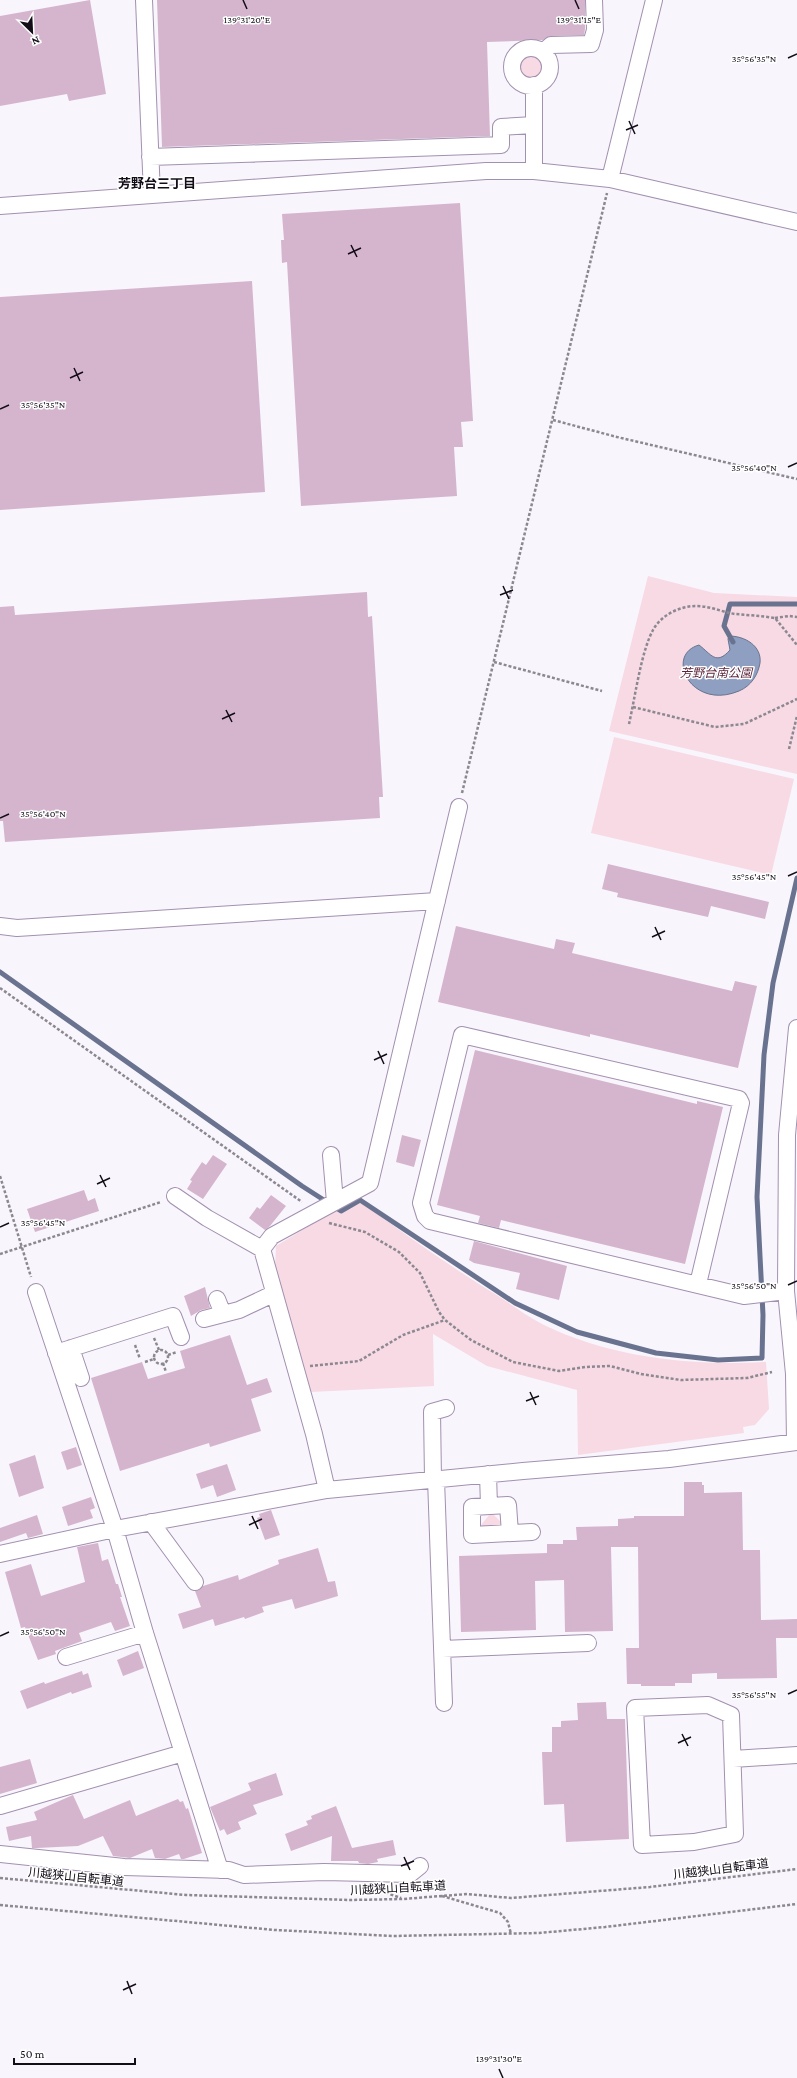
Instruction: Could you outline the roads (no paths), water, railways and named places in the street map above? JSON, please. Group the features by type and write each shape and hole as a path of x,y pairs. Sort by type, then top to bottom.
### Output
{"street":[{"path":"144,0 152,195"},
{"path":"543,52 550,45 591,44 595,30 594,0"},
{"path":"610,179 654,0"},
{"path":"524,49 538,49 543,52 550,63 550,69 544,81 534,85 525,85 519,82 515,77 512,64 514,57 524,49"},
{"path":"534,85 534,171"},
{"path":"150,157 501,145 501,127 534,125"},
{"path":"0,206 486,172 534,171 610,179 797,222"},
{"path":"262,1249 272,1236 370,1183 459,807"},
{"path":"0,926 16,928 437,901"},
{"path":"0,1554 150,1522 327,1490 488,1474 669,1459 796,1442 794,1374 786,1291 797,1028"},
{"path":"698,1284 741,1103 739,1099 462,1035 421,1203 425,1216 430,1220 744,1296 786,1291"},
{"path":"331,1155 335,1202"},
{"path":"175,1196 213,1222 262,1249 327,1490"},
{"path":"36,1292 64,1351 81,1378"},
{"path":"204,1319 239,1310 273,1294"},
{"path":"217,1299 223,1314"},
{"path":"64,1351 173,1316 179,1344"},
{"path":"64,1351 145,1632 220,1870"},
{"path":"444,1703 432,1412 446,1408"},
{"path":"488,1474 489,1506"},
{"path":"510,1533 508,1505 472,1507 472,1535 532,1532"},
{"path":"150,1522 195,1582"},
{"path":"66,1658 145,1632"},
{"path":"442,1649 588,1643"},
{"path":"708,1706 731,1715 733,1759 735,1834 694,1842 642,1845 635,1708 708,1706"},
{"path":"0,1806 183,1753"},
{"path":"733,1759 797,1755"},
{"path":"0,1854 124,1867 229,1870 244,1875 324,1872 410,1874 420,1866"}],"water":[{"path":"729,636 735,636 746,640 755,647 760,657 758,672 747,686 739,691 722,695 708,694 696,688 688,679 684,669 684,659 689,651 699,645 714,657 717,658 725,655 730,650 728,639"}],"waterway":[{"path":"733,642 724,626 730,604 797,604"},
{"path":"0,972 302,1186 341,1211 360,1200 515,1303 577,1332 656,1353 718,1360 762,1358 763,1315 757,1197 764,1055 773,983 797,878"}],"district":[{"name":"芳野台三丁目","path":"157,183"}],"park label":[{"name":"芳野台南公園","path":"716,673"}]}
